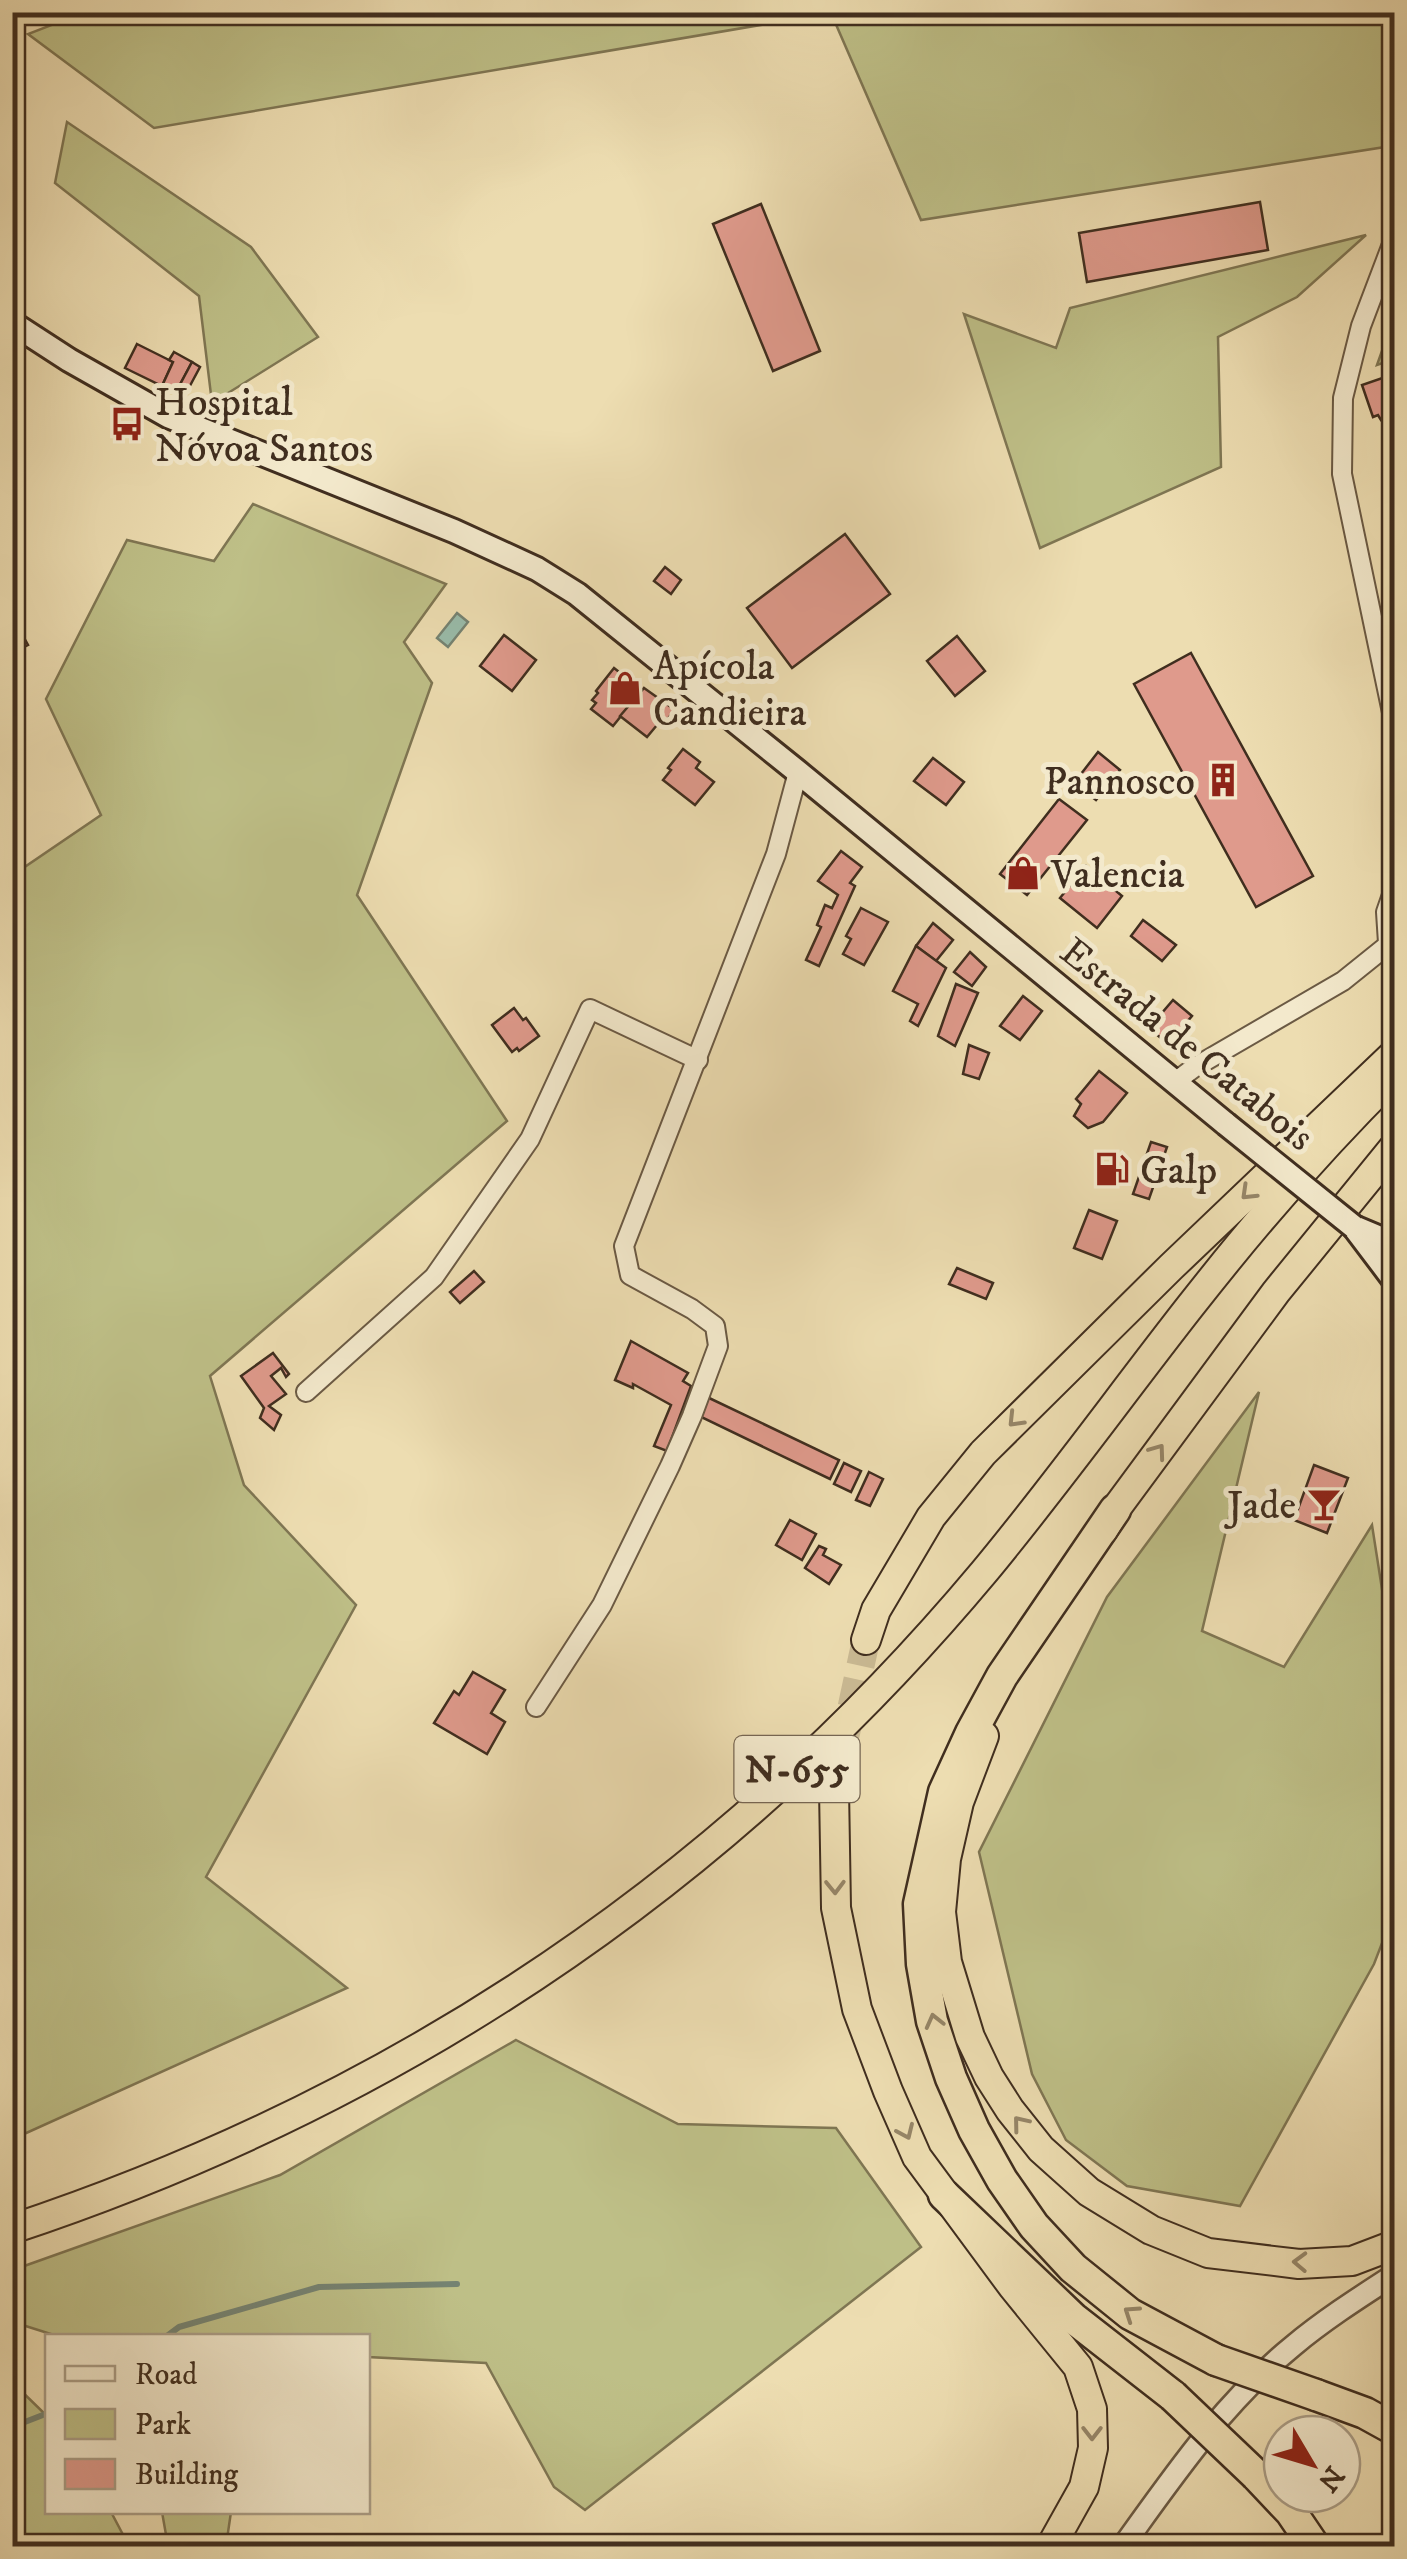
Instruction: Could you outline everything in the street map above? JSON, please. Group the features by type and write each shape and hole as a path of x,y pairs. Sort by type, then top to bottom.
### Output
{"highway":[{"path":"866,1640 876,1610 931,1517 983,1453 1394,1054"},
{"name":"N-655","path":"12,2230 196,2161 345,2090 504,1998 696,1858 814,1753 934,1630 1031,1513 1268,1210 1394,1075"},
{"path":"1394,1147 1276,1292 1115,1510 1002,1676 970,1732 944,1792 919,1904 922,1964 932,2021 951,2078 1002,2180 1034,2226 1073,2268 1130,2314 1216,2360 1365,2413 1394,2429"},
{"path":"1115,1510 1010,1686 980,1744 959,1802 946,1859 942,1912 948,1962 970,2037 988,2077 1041,2149 1089,2192 1151,2230 1208,2253 1299,2264 1352,2261 1394,2245"},
{"path":"834,1789 836,1908 856,2009 917,2157 1078,2367 1092,2409 1093,2448 1084,2487 1051,2546"},
{"path":"944,2195 1073,2318 1173,2396 1292,2512 1314,2546"}],"main road":[{"name":"Estrada de Catabois","path":"12,323 68,360 168,416 454,530 537,569 609,618 1354,1227"},
{"path":"1354,1227 1394,1244"},
{"path":"1354,1227 1394,1280"}],"street":[{"path":"1394,239 1360,326 1342,398 1342,474 1394,722"},
{"path":"536,1707 602,1605 670,1466 718,1346 715,1326 630,1275 624,1246 776,854 798,772"},
{"path":"1174,1082 1343,981 1391,942 1386,912 1394,889"},
{"path":"306,1392 434,1277 530,1140 590,1009 698,1060"},
{"path":"1123,2546 1189,2452 1237,2400 1292,2346 1394,2275"}],"green space":[{"path":"85,12 1394,13 1394,139 1391,146 921,220 831,13 154,128 28,34"},
{"path":"67,122 251,247 318,337 212,403 199,296 55,183"},
{"path":"1366,235 1297,297 1218,337 1221,467 1040,548 964,314 1056,348 1070,308"},
{"path":"1394,317 1394,359 1377,365"},
{"path":"253,504 446,584 404,642 432,683 357,895 507,1121 210,1376 244,1485 356,1605 206,1877 347,1988 13,2139 13,875 101,815 46,699 127,540 214,561"},
{"path":"1259,1392 1202,1631 1284,1667 1372,1525 1394,1666 1394,1912 1374,1964 1240,2206 1127,2186 1066,2140 1032,2074 979,1852 1107,1597"},
{"path":"516,2040 678,2124 836,2128 921,2247 585,2510 554,2487 486,2363 370,2357 370,2334 51,2334 13,2322 13,2270 280,2175"},
{"path":"12,2382 45,2414 45,2514 112,2514 129,2546 13,2546"},
{"path":"162,2514 231,2514 226,2546 168,2546"}],"shaded area":[{"path":"457,613 468,622 448,647 437,638"}],"building":[{"path":"1260,202 1268,250 1087,282 1079,233"},
{"path":"761,204 820,351 773,371 713,224"},
{"path":"137,344 173,362 162,386 125,368"},
{"path":"174,352 192,362 176,392 162,386"},
{"path":"192,362 200,367 185,395 176,392"},
{"path":"1394,374 1394,399 1389,401 1392,411 1381,420 1378,415 1373,417 1362,385"},
{"path":"845,534 890,594 792,668 747,608"},
{"path":"665,567 681,580 671,594 654,581"},
{"path":"12,616 28,645 12,653"},
{"path":"504,635 536,660 512,691 480,666"},
{"path":"957,636 985,671 955,696 927,661"},
{"name":"Pannosco","path":"1191,653 1313,876 1256,907 1134,684"},
{"path":"614,668 642,690 613,726 591,709 596,703 592,700 596,691"},
{"path":"644,688 675,710 647,737 620,716"},
{"path":"683,749 700,762 696,768 714,782 695,805 663,780"},
{"path":"1098,752 1120,770 1096,800 1074,783"},
{"path":"933,758 964,782 946,805 914,781"},
{"path":"1059,799 1087,820 1027,895 1000,874"},
{"path":"841,851 862,867 850,883 855,886 819,966 806,960 821,927 817,925 825,905 832,908 838,895 818,881"},
{"path":"1086,866 1122,896 1097,928 1060,898"},
{"path":"861,908 888,922 864,965 843,954 851,939 846,936"},
{"path":"1143,920 1176,945 1162,961 1131,936"},
{"path":"933,923 953,940 936,961 916,946"},
{"path":"916,946 946,968 918,1026 910,1021 918,1004 893,991"},
{"path":"970,952 986,967 972,986 954,972"},
{"path":"956,984 978,993 955,1046 938,1036"},
{"path":"1023,996 1042,1011 1020,1040 1000,1026"},
{"path":"1173,1000 1192,1016 1168,1044 1149,1028"},
{"path":"514,1008 539,1036 512,1052 492,1025"},
{"path":"969,1045 989,1053 979,1079 963,1074"},
{"path":"1099,1071 1127,1093 1103,1122 1088,1128 1074,1116 1081,1104 1076,1099"},
{"path":"1151,1142 1167,1147 1149,1199 1133,1194"},
{"path":"1089,1210 1117,1221 1102,1259 1074,1248"},
{"path":"957,1268 993,1283 986,1299 949,1284"},
{"path":"474,1271 484,1282 460,1303 450,1292"},
{"path":"631,1341 688,1373 683,1381 691,1386 667,1451 654,1446 671,1405 633,1384 633,1388 615,1380"},
{"path":"273,1353 289,1374 286,1377 281,1368 271,1376 286,1394 269,1406 281,1415 274,1430 260,1418 264,1408 241,1376"},
{"path":"707,1397 839,1460 830,1479 697,1415"},
{"path":"844,1463 861,1471 851,1492 834,1484"},
{"path":"1314,1465 1348,1478 1327,1533 1294,1520"},
{"path":"869,1472 883,1479 870,1506 856,1500"},
{"path":"790,1520 816,1534 802,1560 776,1545"},
{"path":"819,1546 826,1549 823,1555 841,1565 829,1584 805,1568"},
{"path":"473,1672 505,1690 491,1713 505,1722 487,1754 434,1723 454,1691 459,1695"}],"waterway":[{"path":"170,2334 179,2327 319,2287 457,2284"},
{"path":"12,2427 45,2414"}],"tunnel":[{"path":"834,1789 866,1640"}],"place":[{"name":"Hospital Nóvoa Santos","path":"127,424"},
{"name":"Apícola Candieira","path":"625,688"},
{"name":"Pannosco","path":"1223,780"},
{"name":"Valencia","path":"1023,873"},
{"name":"Galp","path":"1112,1169"},
{"name":"Jade","path":"1324,1504"}]}
